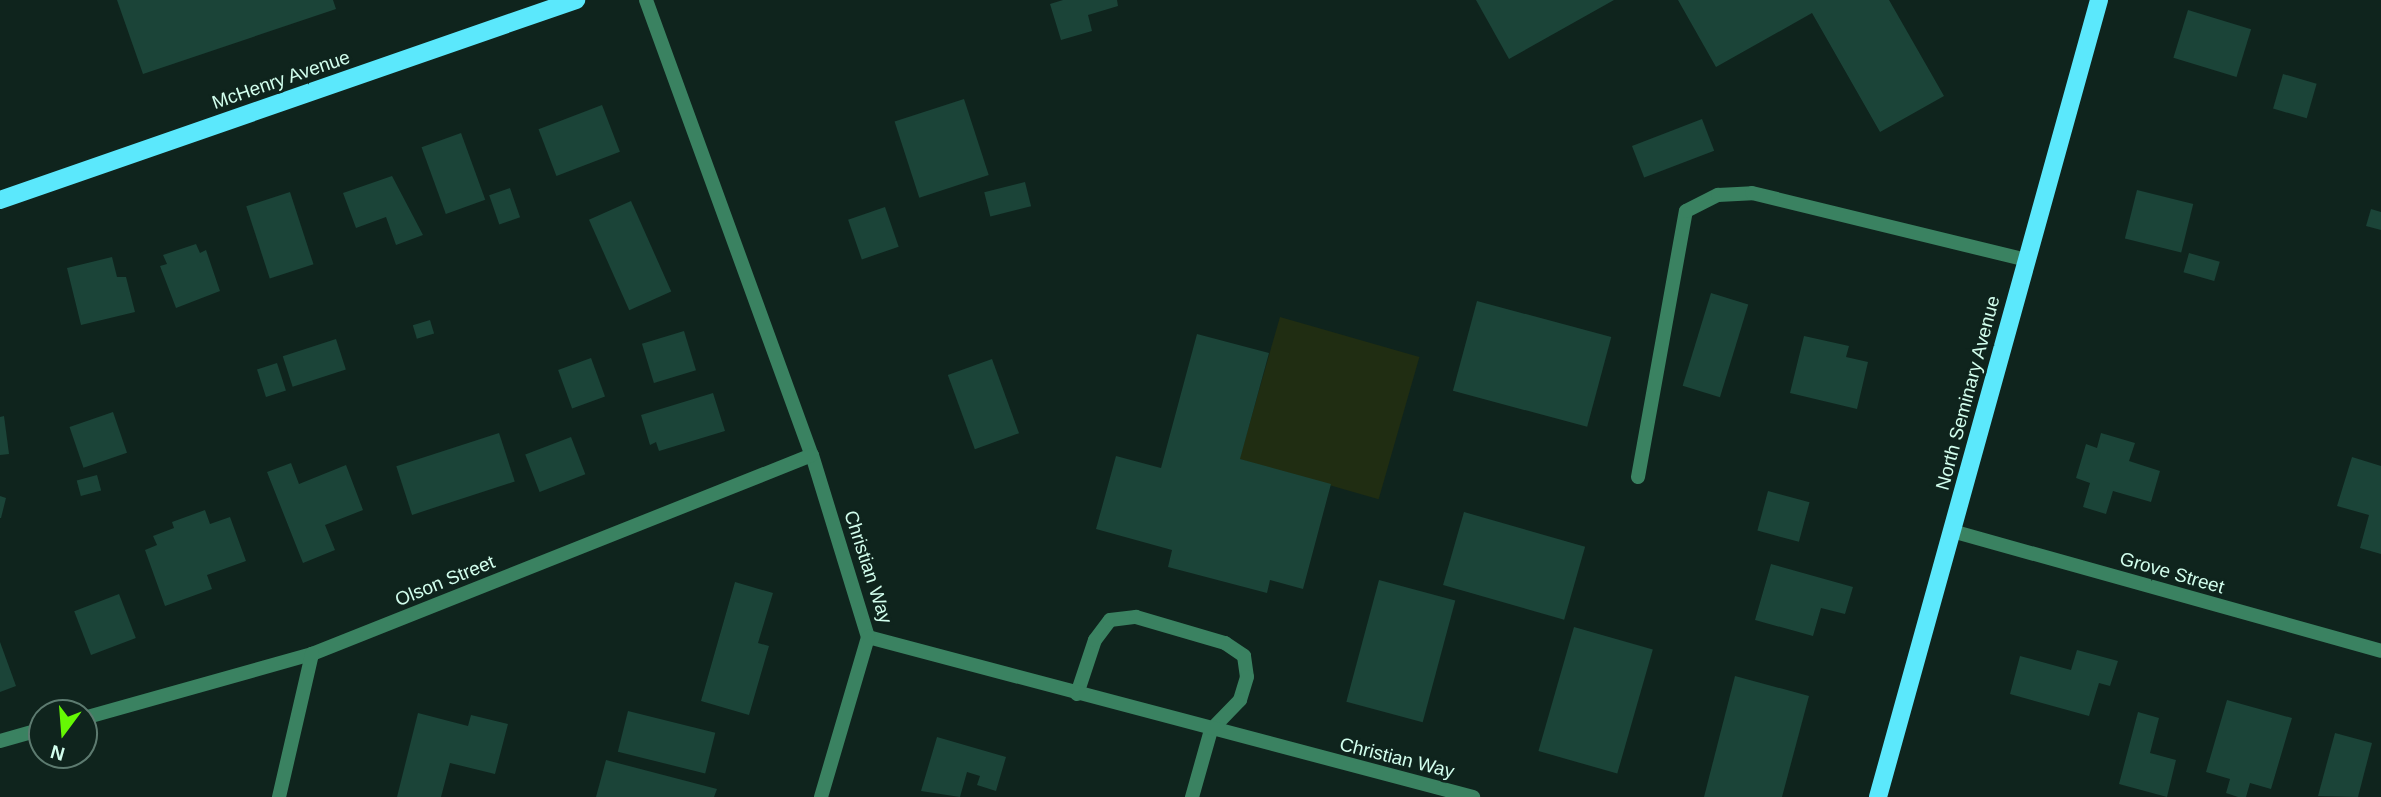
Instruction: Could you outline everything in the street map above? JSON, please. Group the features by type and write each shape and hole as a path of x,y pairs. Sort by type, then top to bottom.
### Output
{"main road":[{"name":"McHenry Avenue","path":"0,200 576,0"},
{"name":"North Seminary Avenue","path":"1878,797 2099,0"}],"street":[{"name":"Christian Way","path":"646,0 812,455 868,637 1211,730 1473,797"},
{"path":"1638,477 1686,211 1718,195 1752,193 2027,260"},
{"name":"Olson Street","path":"98,714 312,654 812,455"},
{"name":"Grove Street","path":"1952,531 2381,651"},
{"path":"1077,694 1095,640 1110,620 1136,617 1226,643 1244,656 1240,700 1211,730 1192,797"},
{"path":"821,797 868,637"},
{"path":"279,797 312,654"},
{"path":"0,741 28,733"}],"green space":[{"path":"1280,317 1419,357 1379,499 1239,459"}],"building":[{"path":"117,0 333,0 336,9 143,74"},
{"path":"1063,0 1117,0 1118,6 1088,15 1092,31 1061,40 1050,4"},
{"path":"1476,0 1614,0 1509,59"},
{"path":"1678,0 1889,0 1944,96 1880,132 1812,13 1716,67"},
{"path":"2188,10 2251,29 2236,77 2173,58"},
{"path":"2283,74 2317,84 2307,118 2273,109"},
{"path":"964,99 989,175 919,198 895,122"},
{"path":"602,105 620,152 556,176 539,129"},
{"path":"1702,119 1714,151 1644,178 1632,146"},
{"path":"461,133 485,200 446,214 422,147"},
{"path":"392,176 423,235 396,245 386,217 356,228 343,193"},
{"path":"1025,182 1031,206 990,216 984,192"},
{"path":"510,188 520,217 499,224 489,195"},
{"path":"2137,190 2193,204 2181,253 2125,239"},
{"path":"290,192 313,264 270,278 246,206"},
{"path":"631,201 671,291 629,310 589,220"},
{"path":"885,207 899,247 862,259 848,220"},
{"path":"2371,209 2381,212 2381,230 2366,226"},
{"path":"196,244 200,253 206,250 220,291 176,308 160,266 167,264 163,255"},
{"path":"2189,253 2220,262 2214,281 2183,272"},
{"path":"112,257 117,277 126,277 135,312 81,325 67,268"},
{"path":"1711,293 1748,304 1720,397 1683,386"},
{"path":"1477,301 1611,337 1587,427 1453,391"},
{"path":"430,320 434,333 417,339 413,325"},
{"path":"684,331 696,370 654,383 642,344"},
{"path":"1197,334 1269,353 1240,459 1331,484 1303,589 1270,580 1267,593 1168,567 1172,550 1096,529 1116,456 1161,468"},
{"path":"1804,336 1849,346 1846,357 1868,362 1857,409 1790,393"},
{"path":"336,339 346,369 293,387 283,356"},
{"path":"591,358 605,397 572,408 558,370"},
{"path":"992,359 1019,433 975,449 948,375"},
{"path":"277,363 286,391 266,397 257,369"},
{"path":"713,393 725,431 659,451 656,442 650,445 641,415"},
{"path":"113,412 127,453 84,468 70,427"},
{"path":"4,416 9,454 0,455 0,417"},
{"path":"499,433 515,482 412,515 396,466"},
{"path":"2101,433 2135,443 2129,461 2160,471 2151,502 2113,491 2106,514 2083,507 2090,483 2076,478 2086,444 2097,448"},
{"path":"571,437 585,474 540,492 525,455"},
{"path":"2352,457 2381,466 2381,554 2360,548 2369,515 2337,506"},
{"path":"291,463 299,484 346,465 363,510 325,525 335,550 303,563 267,472"},
{"path":"97,475 101,490 81,496 77,480"},
{"path":"1768,491 1810,502 1799,542 1757,531"},
{"path":"0,496 6,498 1,518 0,518"},
{"path":"205,510 210,524 230,517 246,561 207,575 212,589 165,606 145,550 157,545 153,536 174,528 172,522"},
{"path":"1464,512 1585,547 1564,620 1443,585"},
{"path":"1771,564 1853,587 1845,614 1821,608 1813,636 1755,620"},
{"path":"1379,580 1455,600 1423,722 1346,702"},
{"path":"735,582 773,593 758,643 769,646 749,715 701,701"},
{"path":"119,594 136,638 91,655 74,611"},
{"path":"1574,627 1653,650 1617,774 1538,751"},
{"path":"0,642 16,686 0,692"},
{"path":"2077,650 2118,661 2110,686 2099,683 2089,716 2010,694 2020,656 2071,670"},
{"path":"1735,676 1809,696 1782,797 1704,797"},
{"path":"2227,700 2292,718 2271,789 2250,783 2246,797 2238,797 2226,793 2230,779 2206,772"},
{"path":"628,711 715,733 705,774 618,752"},
{"path":"2138,712 2159,718 2150,753 2176,760 2167,797 2119,784"},
{"path":"418,713 468,726 471,715 508,724 495,774 450,763 441,797 397,797"},
{"path":"2335,733 2372,743 2358,797 2318,796"},
{"path":"937,737 1006,757 996,791 977,785 980,776 967,772 960,797 921,791"},
{"path":"606,760 717,789 714,797 596,797"}]}
